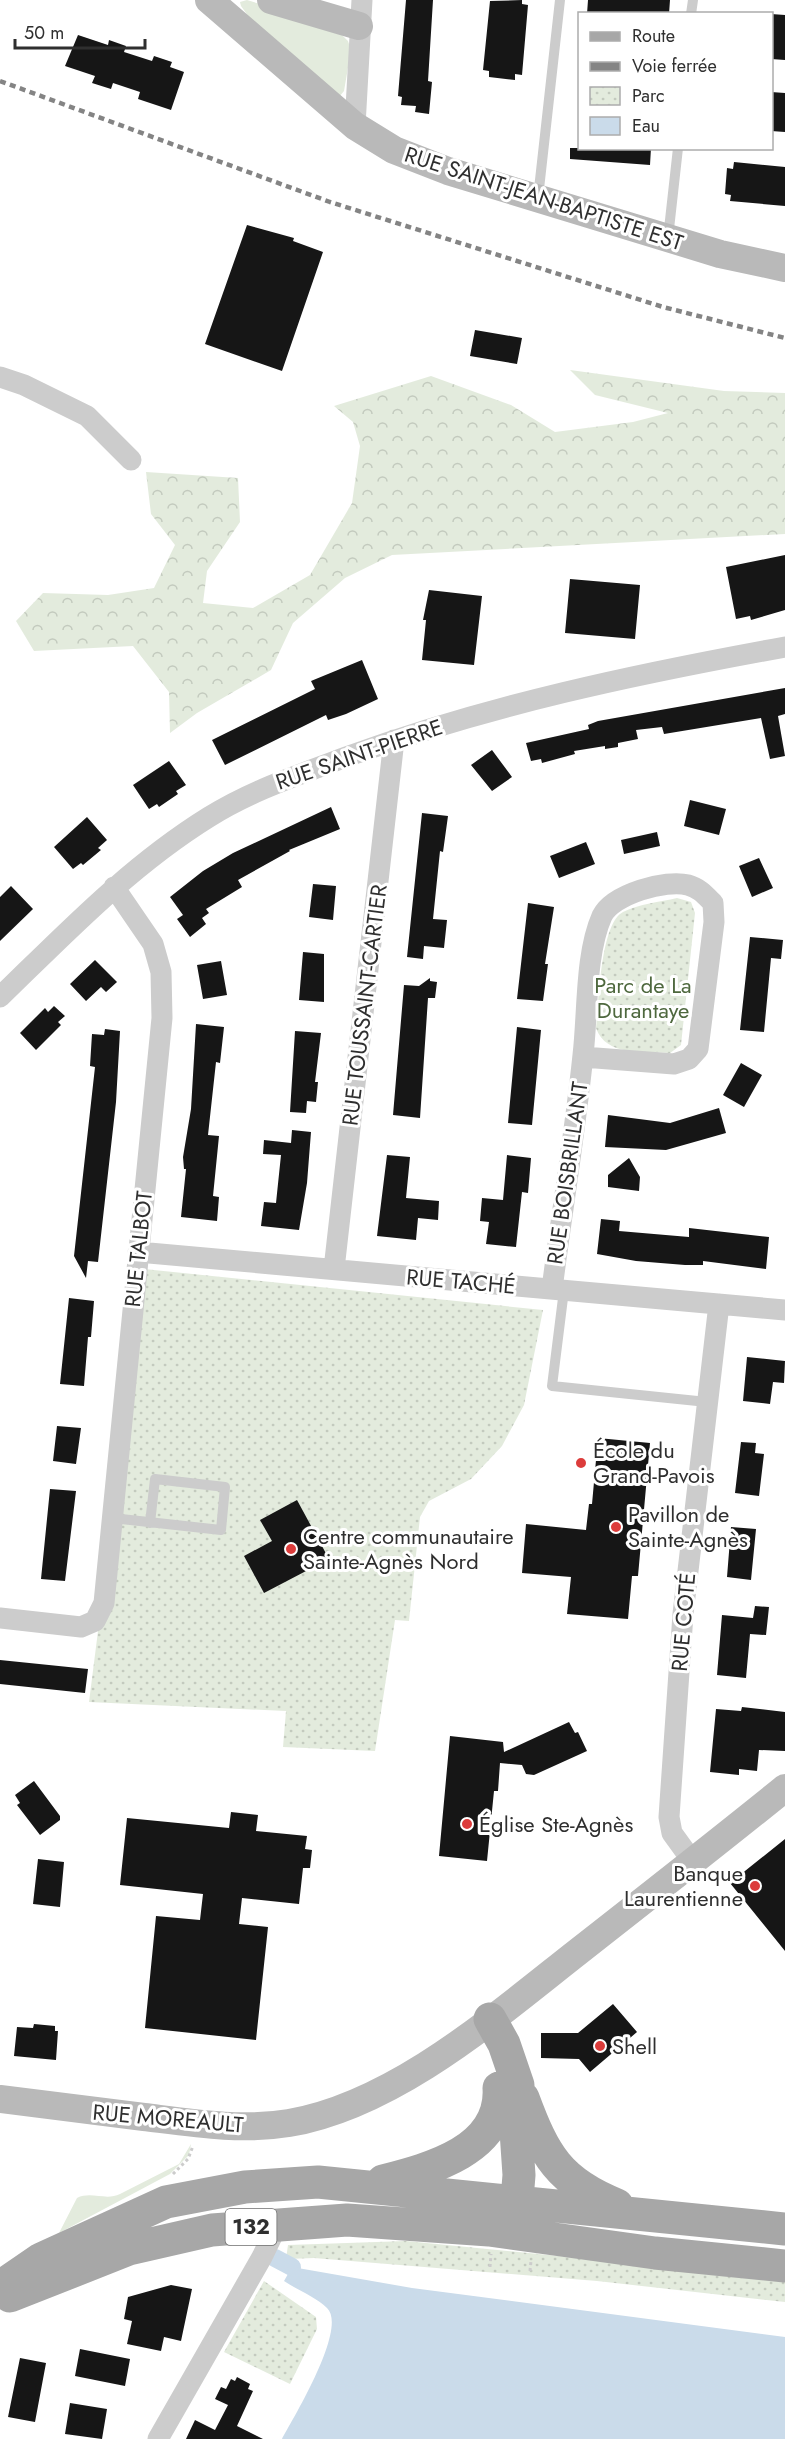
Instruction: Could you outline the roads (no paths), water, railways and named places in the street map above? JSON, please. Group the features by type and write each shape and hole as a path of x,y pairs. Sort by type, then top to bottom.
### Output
{"main road":[{"path":"480,2026 504,2044 516,2131 514,2236"},
{"path":"364,2186 431,2169 479,2139 497,2114 508,2086"},
{"path":"508,2086 549,2155 568,2178 593,2194 647,2216"},
{"name":"132","path":"0,2287 41,2259 166,2202 244,2187 318,2182 364,2186 514,2236 647,2216 785,2229"},
{"name":"132","path":"0,2300 129,2249 212,2230 278,2224 369,2221 489,2230 514,2236 785,2266"}],"street":[{"name":"RUE SAINT-JEAN-BAPTISTE EST","path":"209,0 355,126 416,160 668,238 785,268"},
{"path":"271,0 361,13 355,126"},
{"path":"0,377 24,385 87,416 132,460"},
{"name":"RUE SAINT-PIERRE","path":"0,996 114,887 209,816 265,787 394,740 486,711 658,670 785,647"},
{"name":"RUE TOUSSAINT-CARTIER","path":"334,1269 394,740"},
{"name":"RUE BOISBRILLANT","path":"558,1289 594,940 603,914 612,904 631,893 663,885 686,884 700,890 713,903 714,922 698,1049 689,1059 674,1064 583,1057"},
{"name":"RUE TALBOT","path":"0,1618 81,1627 95,1621 104,1603 162,1018 161,972 153,944 114,887"},
{"name":"RUE TACHÉ","path":"138,1252 785,1310"},
{"name":"RUE COTÉ","path":"693,1862 672,1833 669,1817 682,1614 719,1304"},
{"name":"RUE MOREAULT","path":"0,2099 197,2124 242,2126 287,2123 317,2117 373,2094 422,2067 480,2026 785,1788"},
{"path":"158,2439 262,2257 278,2224"}],"lane":[{"path":"538,198 560,0"},
{"path":"668,238 678,150"},
{"path":"558,1289 552,1386 707,1402"},
{"path":"112,1518 150,1523 220,1530 225,1487 155,1479 150,1523"}],"water":[{"path":"292,2267 412,2288 785,2337 785,2439 282,2439 317,2373 331,2334 332,2318 323,2304 284,2281"}],"waterway":[{"path":"275,2258 292,2267"}],"railway":[{"path":"0,81 330,202 663,307 785,338"}],"place":[{"name":"École du Grand-Pavois","path":"581,1463"},
{"name":"Pavillon de Sainte-Agnès","path":"616,1527"},
{"name":"Centre communautaire Sainte-Agnès Nord","path":"291,1549"},
{"name":"Église Ste-Agnès","path":"467,1824"},
{"name":"Banque Laurentienne","path":"755,1886"},
{"name":"Shell","path":"600,2046"}],"park label":[{"name":"Parc de La Durantaye","path":"643,998"}]}
